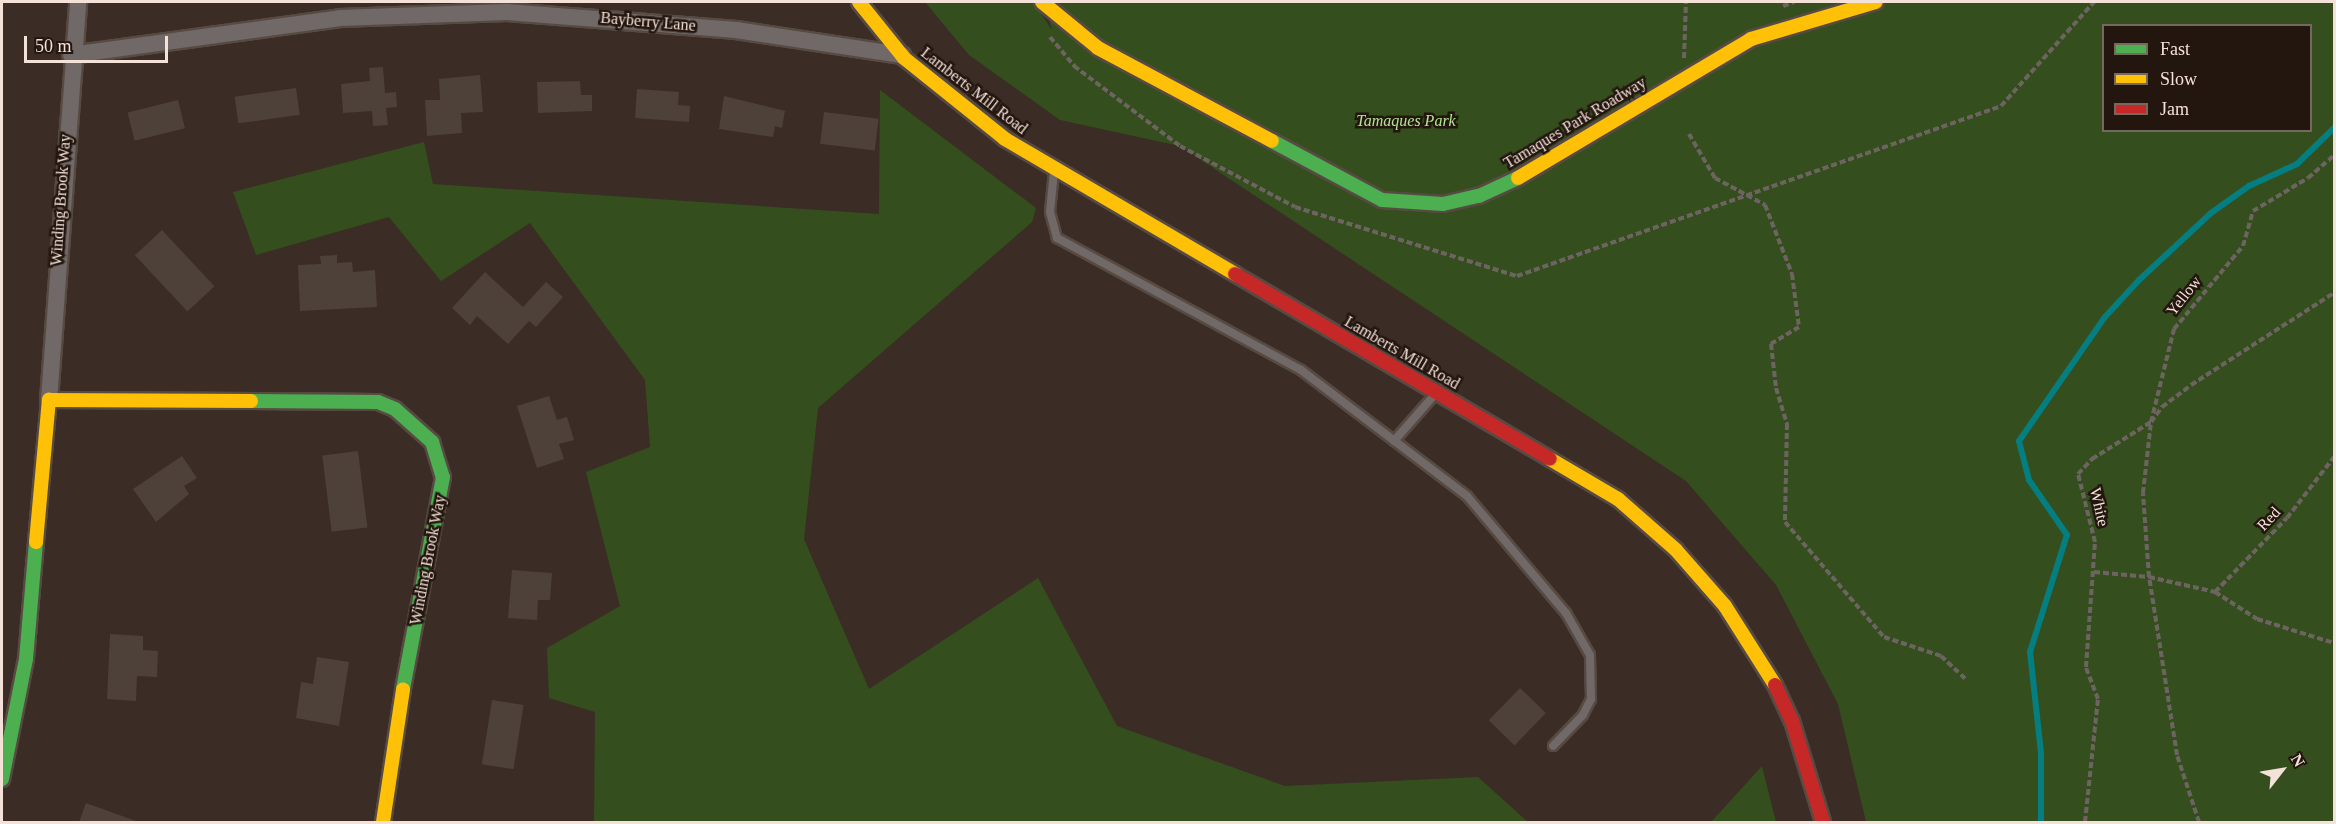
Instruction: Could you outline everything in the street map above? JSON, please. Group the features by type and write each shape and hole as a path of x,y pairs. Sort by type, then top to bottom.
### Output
{"street":[{"name":"Winding Brook Way","path":"2,779 26,659 49,400 71,55 78,2"},
{"name":"Lamberts Mill Road","path":"860,2 902,55 1005,139 1618,500 1676,550 1725,606 1765,666 1792,721 1823,822"},
{"name":"Tamaques Park Roadway","path":"1042,2 1098,48 1382,200 1443,204 1479,196 1529,173 1751,39 1876,2"},
{"name":"Bayberry Lane","path":"71,55 340,18 507,12 736,30 902,55"},
{"name":"Winding Brook Way","path":"49,400 378,402 394,409 432,442 443,477 440,505 388,771 383,822"}],"lane":[{"path":"1054,168 1050,212 1058,238 1301,370 1467,496 1581,635 1590,655 1591,699 1583,715 1553,746"},
{"path":"1394,441 1436,393"}],"path":[{"path":"1683,79 1686,2"},
{"path":"1773,11 1794,2"},
{"path":"1674,67 1693,55"},
{"path":"1689,134 1715,178 1765,205 1792,274 1799,327 1771,344 1776,388 1787,424 1785,522 1884,637 1941,656 1966,679"},
{"name":"Yellow","path":"2199,822 2177,755 2149,577 2143,493 2151,422 2174,329 2243,246 2253,211 2308,178 2334,155"},
{"name":"White","path":"2085,822 2098,699 2086,667 2094,572 2093,533 2078,474 2092,459 2151,422 2162,407 2191,386 2334,293"},
{"name":"Red","path":"2215,592 2287,518 2334,457"},
{"path":"2094,572 2149,577 2215,592 2257,619 2334,643"}],"green space":[{"name":"Tamaques Park","path":"925,2 1033,2 1052,30 1044,2 2334,2 2334,822 1866,822 1838,704 1776,585 1686,481 1180,146 1060,120 969,55"},
{"path":"880,90 1036,208 1032,222 818,408 804,539 869,689 1038,578 1117,726 1285,786 1478,777 1528,822 594,822 595,712 549,698 547,648 620,606 586,472 650,447 645,380 530,223 441,281 389,217 256,255 233,192 424,142 433,184 879,214"},
{"path":"1762,766 1776,822 1711,822"}],"building":[{"path":"383,67 385,93 396,92 397,107 386,108 388,125 373,126 372,111 343,113 341,84 370,81 369,68"},
{"path":"480,75 483,112 461,113 462,133 427,136 425,100 440,100 439,79"},
{"path":"580,81 581,95 592,95 592,111 538,113 537,82"},
{"path":"296,88 300,115 238,123 235,97"},
{"path":"637,89 679,92 678,105 690,106 689,122 635,118"},
{"path":"724,96 785,111 782,128 775,126 773,137 719,129"},
{"path":"178,100 185,128 135,141 128,113"},
{"path":"824,112 879,119 875,150 820,144"},
{"path":"162,230 215,286 187,312 135,255"},
{"path":"337,255 337,263 352,262 353,272 375,270 377,307 300,311 298,265 321,264 320,256"},
{"path":"485,272 523,307 546,282 563,297 536,327 529,321 508,344 477,316 470,325 452,308"},
{"path":"549,396 557,420 567,417 574,440 559,444 564,459 537,468 517,406"},
{"path":"358,451 367,527 332,532 322,455"},
{"path":"182,456 197,478 184,486 189,494 156,522 133,489"},
{"path":"512,570 552,573 550,600 538,600 537,620 508,618"},
{"path":"110,634 143,636 143,650 158,651 157,677 137,676 136,701 107,699"},
{"path":"317,657 349,662 339,726 296,718 301,682 313,684"},
{"path":"1520,688 1546,713 1515,745 1489,720"},
{"path":"492,700 524,705 513,769 482,764"},
{"path":"86,803 136,821 79,822"}],"waterway":[{"path":"2041,822 2041,753 2030,652 2067,535 2029,480 2019,441 2105,317 2139,280 2211,213 2249,186 2297,164 2334,128"}],"traffic: fast":[{"path":"1272,141 1382,200 1443,204 1479,196 1518,178"},
{"path":"251,401 378,402 395,409 432,442 443,477 403,689"},
{"path":"2,779 26,659 36,542"}],"traffic: slow":[{"path":"859,2 904,58 1005,139 1235,274"},
{"path":"1042,2 1098,48 1272,141"},
{"path":"1518,178 1751,39 1876,2"},
{"path":"36,542 49,400 251,401"},
{"path":"1550,459 1618,499 1676,550 1725,606 1775,685"},
{"path":"383,822 403,689"}],"traffic: jam":[{"path":"1235,274 1550,459"},
{"path":"1775,685 1792,721 1823,822"}]}
